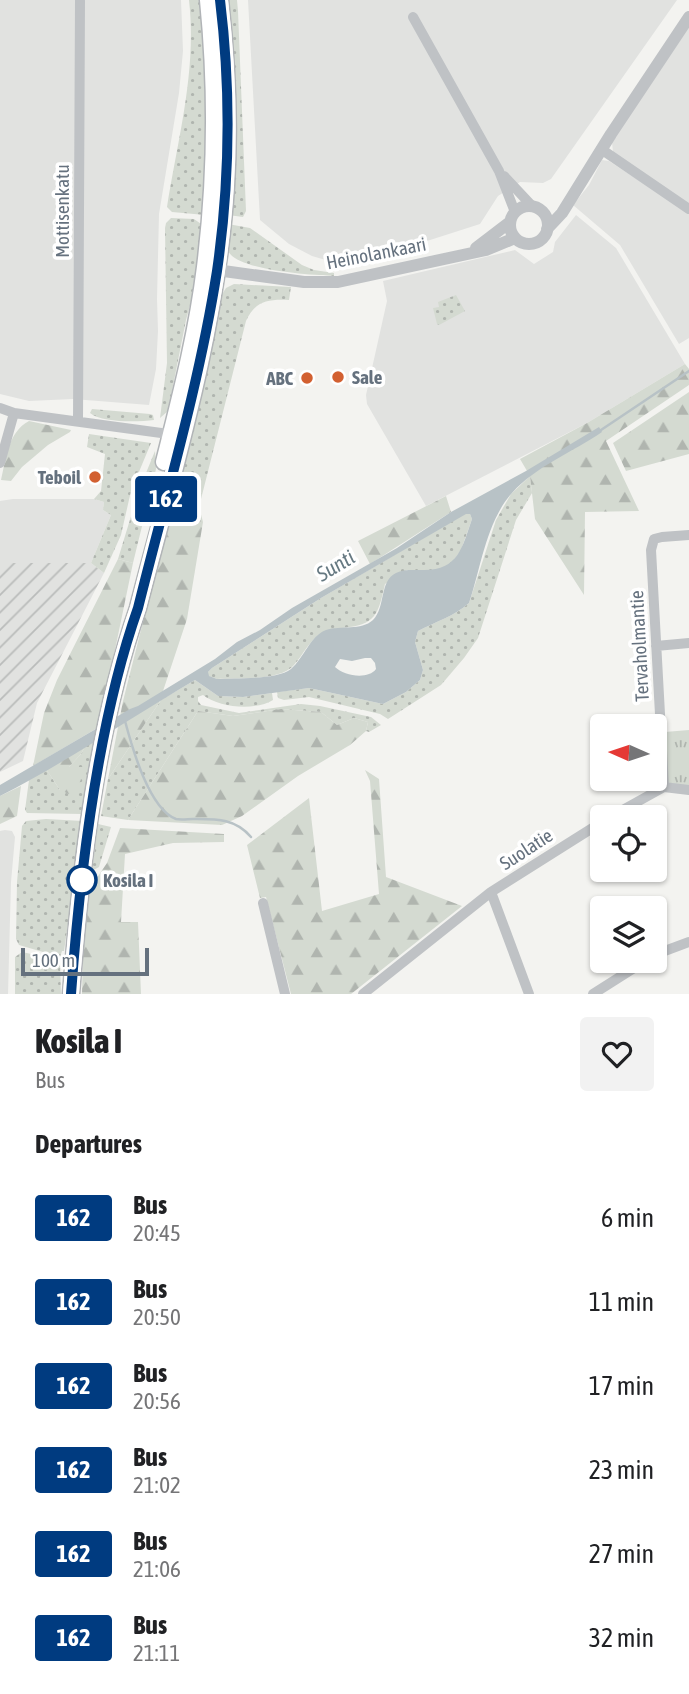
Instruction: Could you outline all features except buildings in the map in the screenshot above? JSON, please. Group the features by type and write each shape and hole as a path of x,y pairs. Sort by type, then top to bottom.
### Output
{"highway":[{"path":"208,0 214,64 215,122 211,270"},
{"path":"71,994 86,846 102,750 128,636 131,606 138,572 202,351 211,270 226,186 228,123 220,0"}],"street":[{"name":"Mottisenkatu","path":"78,421 80,1"},
{"path":"413,17 499,171 515,238 531,244 541,239 562,213 689,17"},
{"path":"601,149 689,209"},
{"path":"499,171 538,209 548,223 547,229"},
{"path":"512,217 525,206 538,209 579,188"},
{"name":"Heinolankaari","path":"471,253 512,217"},
{"name":"Heinolankaari","path":"211,270 304,282 338,282 486,250 515,238"},
{"path":"0,408 14,413 177,435"},
{"path":"0,463 14,413"},
{"name":"Tervaholmantie","path":"660,714 652,550 654,539 689,536"},
{"path":"656,646 689,643"},
{"path":"667,787 689,790"},
{"path":"632,805 657,791"},
{"name":"Suolatie","path":"529,994 491,892 590,830"},
{"path":"363,994 491,892"},
{"path":"263,903 285,994"},
{"path":"667,950 689,942"},
{"path":"593,994 626,973"}],"shaded area":[{"path":"0,0 181,0 183,51 179,93 159,214 158,331 156,369 149,405 73,399 29,401 0,394"},
{"path":"248,0 677,0 551,179 543,183 520,182 498,196 480,224 427,241 341,261 329,261 289,244 260,220"},
{"path":"689,27 689,206 613,152 612,142"},
{"path":"602,160 609,161 689,213 689,338 679,344 620,245 573,205 589,185"},
{"path":"576,215 616,248 685,364 587,423 426,506 367,404 366,395 387,301 383,281 515,250 534,264 553,252 555,242"},
{"path":"599,427 602,432 532,475 512,493 490,531 469,603 418,631 415,642 423,670 420,680 406,692 383,704 309,688 243,697 218,696 195,680 0,796 0,785 138,706 215,659 237,642 397,548 451,512","holes":["470,514 472,519 457,556 444,567 396,573 387,582 380,608 373,620 357,627 320,633 296,664 285,673 245,678 217,679 209,676 208,672 212,668 321,598","371,658 376,669 367,675 350,674 335,667 340,659 352,661"]},
{"path":"94,499 104,502 103,510 111,515 91,563 0,563 0,501"},
{"path":"0,563 91,563 104,573 37,703 23,761 0,772"},
{"path":"0,831 12,831 15,837 8,994 0,994"}],"green space":[{"path":"189,0 203,0 211,100 205,215 172,212 167,207 188,78 191,26"},
{"path":"227,0 237,0 238,11 246,211 243,217 228,215"},
{"path":"171,218 194,219 204,226 200,269 186,320 168,411 160,418 167,363 165,228"},
{"path":"228,224 250,228 302,265 334,273 334,276 277,271 235,258 227,248"},
{"path":"234,284 291,287 289,300 275,300 258,305 246,321 199,507 203,522 169,519 221,296 226,288"},
{"path":"456,295 465,311 437,324 433,308 439,307 438,302"},
{"path":"685,364 689,369 689,385 606,441 639,511 585,512 584,595 535,519 530,476 520,459 587,423"},
{"path":"689,392 689,454 626,471 613,443"},
{"path":"92,409 150,414 154,420 103,419 90,413"},
{"path":"29,421 71,430 22,467 11,481 1,480 12,439"},
{"path":"89,434 151,443 131,491 121,535 104,573 91,563 111,515 103,510 104,502 94,499 101,491 105,454 87,447"},
{"path":"155,451 156,469 133,563 118,559 139,490"},
{"path":"530,476 532,493 516,520 478,638 441,685 388,719 380,714 309,697 284,700 278,698 277,692 309,688 383,704 406,692 420,680 423,670 415,642 418,631 469,603 496,520 511,494"},
{"path":"446,496 451,512 370,564 358,541"},
{"path":"466,513 470,514 472,519 461,550 451,564 435,571 407,570 385,584 377,611 369,621 322,633 310,643 294,665 279,674 217,679 208,676 212,668 321,598"},
{"path":"169,519 203,522 187,619 159,703 108,779 123,701"},
{"path":"118,559 133,563 99,727 33,766 44,713 57,680"},
{"path":"195,680 218,696 243,697 272,693 273,700 247,707 219,703 203,695 198,697 201,705 239,713 301,704 320,706 371,717 381,725 369,732 366,731 368,722 354,718 337,725 321,712 281,709 233,716 198,711 128,820 101,816 108,779 161,700"},
{"path":"281,709 321,712 337,725 354,718 368,722 366,731 350,745 298,776 242,816 222,825 128,820 198,711 233,716"},
{"path":"689,730 689,786 668,783 667,732"},
{"path":"94,742 82,814 27,813 25,810 29,780 46,769 60,790 68,768 85,746"},
{"path":"85,746 69,767 83,767 79,790 69,794 60,790 46,769"},
{"path":"365,770 379,779 386,877 462,906 351,994 291,994 266,897 260,898 247,845 309,798 322,911 379,894 370,781"},
{"path":"21,786 17,816 0,824 0,796"},
{"path":"26,821 83,821 64,951 60,957 19,945 16,939 22,826"},
{"path":"98,824 111,827 99,867 92,871"},
{"path":"120,828 224,834 224,842 173,843 125,854 121,922 138,922 141,994 82,994 90,888 107,863"},
{"path":"22,952 45,957 60,964 61,994 15,994 15,957"}],"waterway":[{"name":"Sunti","path":"601,430 689,371"},
{"path":"125,721 143,776 166,813 176,819 225,821 238,826 251,837"}],"bus line":[{"name":"162","path":"71,994 88,835 102,750 128,636 138,608 195,384 217,270 226,186 228,123 220,0"}],"place":[{"name":"Sale","path":"338,377"},
{"name":"ABC","path":"307,378"},
{"name":"Teboil","path":"95,477"},
{"name":"Kosila I","path":"82,880"}]}
